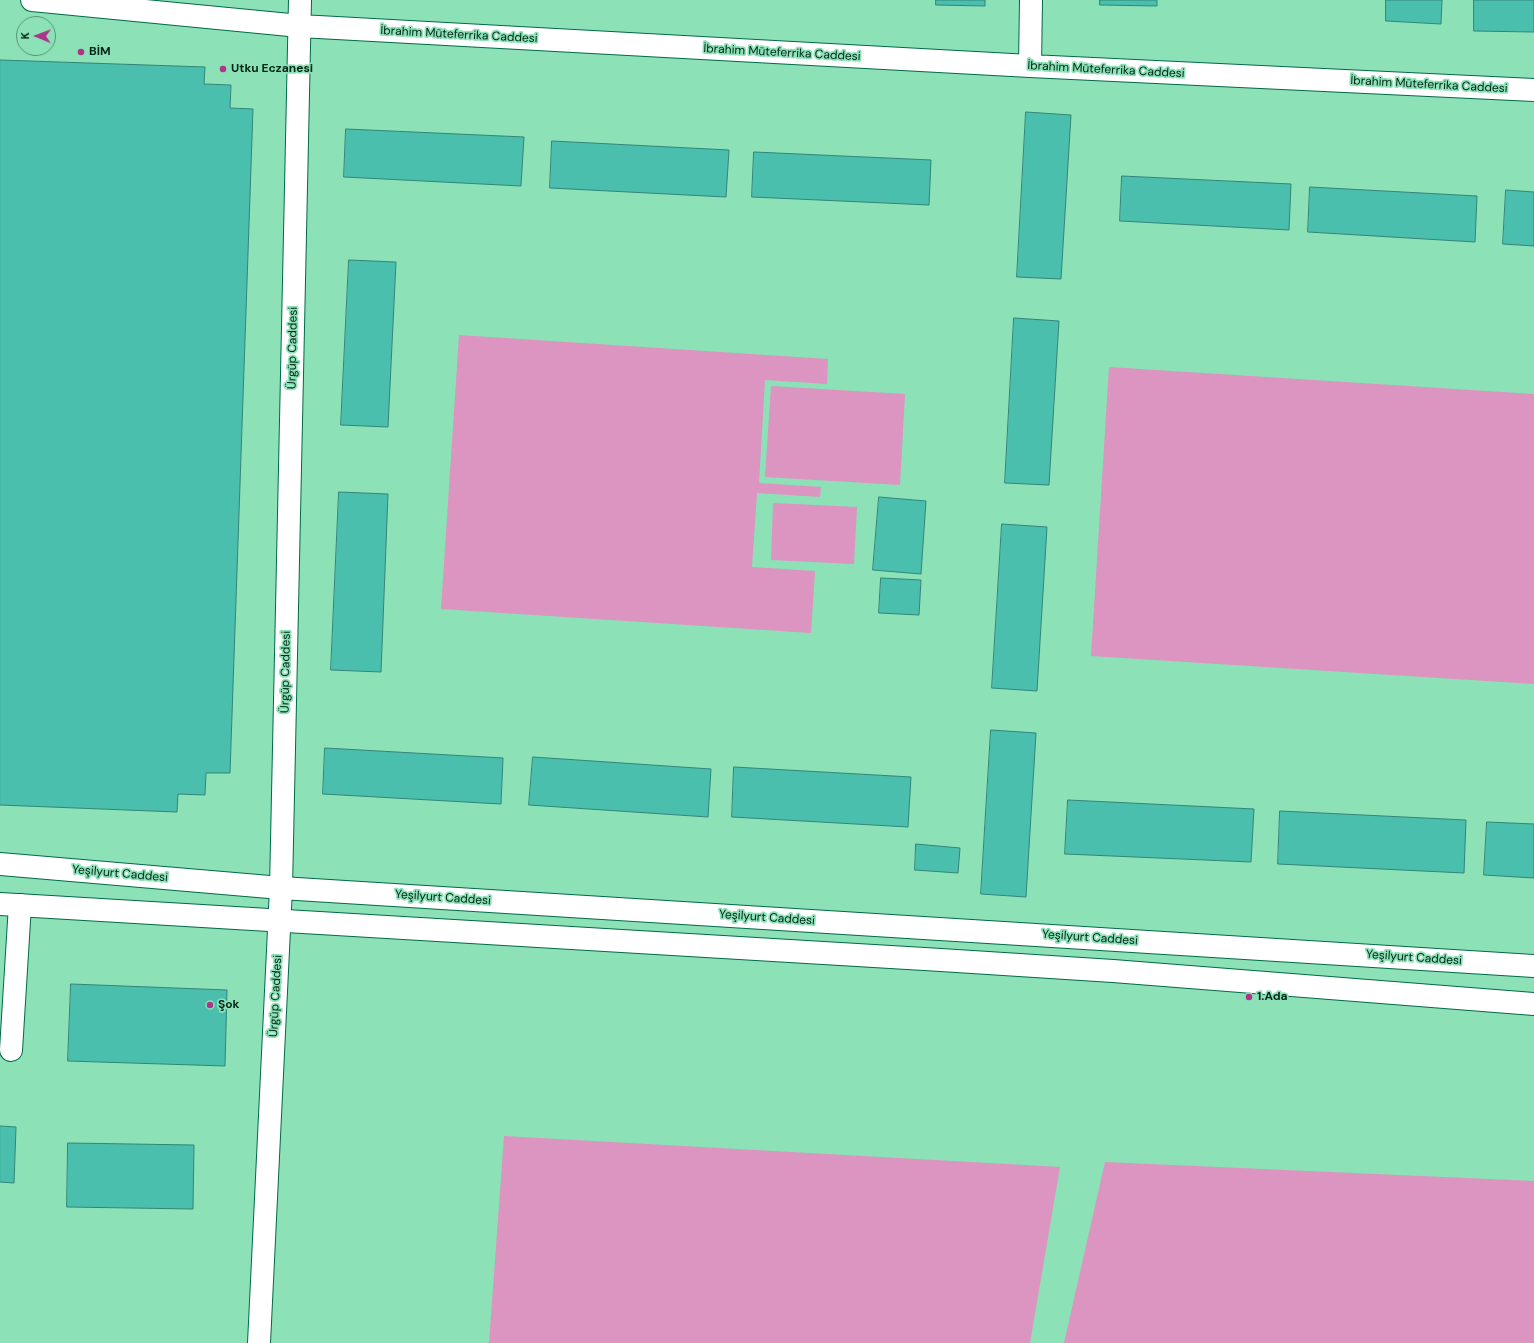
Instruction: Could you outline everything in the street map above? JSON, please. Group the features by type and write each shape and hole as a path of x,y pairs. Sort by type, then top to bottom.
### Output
{"main road":[{"name":"İbrahim Müteferrika Caddesi","path":"32,0 300,26 1030,66 1534,90"},
{"name":"Ürgüp Caddesi","path":"259,1343 281,888 300,0"},
{"path":"1030,0 1030,66"},
{"name":"Yeşilyurt Caddesi","path":"0,864 281,888 1534,966"},
{"path":"11,1050 10,904 941,960 1534,1004"},
{"path":"941,960 942,930"},
{"path":"1047,967 1050,935"}],"shaded area":[{"path":"459,335 828,359 827,384 765,380 759,483 821,487 820,497 757,493 752,567 815,571 811,633 441,609"},
{"path":"1109,367 1534,394 1534,684 1091,656"},
{"path":"771,386 905,394 900,485 765,477"},
{"path":"773,503 857,507 854,564 771,560"},
{"path":"504,1136 1060,1167 1030,1343 489,1343"},
{"path":"1105,1162 1534,1181 1534,1343 1064,1343"}],"building":[{"path":"936,0 985,0 985,6 936,5"},
{"path":"1100,0 1157,0 1157,6 1100,5"},
{"path":"1386,0 1442,0 1441,24 1386,21"},
{"path":"1474,0 1534,0 1534,32 1474,31"},
{"path":"0,60 205,67 204,84 231,85 230,108 253,109 230,773 206,773 205,795 178,794 177,812 0,805"},
{"path":"1026,112 1071,115 1061,279 1017,277"},
{"path":"346,129 524,137 521,186 344,177"},
{"path":"552,141 729,150 726,197 550,188"},
{"path":"754,152 931,160 929,205 752,197"},
{"path":"1122,176 1291,184 1289,230 1120,221"},
{"path":"1310,187 1477,196 1475,242 1308,232"},
{"path":"1506,190 1534,192 1534,246 1503,244"},
{"path":"349,260 396,262 388,427 341,425"},
{"path":"1014,318 1059,321 1049,485 1005,483"},
{"path":"339,492 388,494 381,672 331,670"},
{"path":"879,497 926,501 921,574 873,570"},
{"path":"1002,524 1047,527 1037,691 992,688"},
{"path":"881,578 921,580 919,615 879,613"},
{"path":"991,730 1036,733 1026,897 981,894"},
{"path":"325,748 503,758 501,804 323,794"},
{"path":"533,757 711,769 708,817 529,805"},
{"path":"734,767 911,777 908,827 732,817"},
{"path":"1068,800 1254,809 1251,862 1065,854"},
{"path":"1280,811 1466,820 1464,873 1278,864"},
{"path":"1487,822 1534,824 1534,878 1484,875"},
{"path":"916,844 960,848 958,873 915,870"},
{"path":"71,984 227,990 225,1066 68,1061"},
{"path":"0,1126 16,1127 14,1183 0,1182"},
{"path":"68,1143 194,1145 193,1209 67,1207"}],"place":[{"name":"BİM","path":"81,52"},
{"name":"Utku Eczanesi","path":"223,69"},
{"name":"1.Ada","path":"1249,997"},
{"name":"Şok","path":"210,1005"}]}
